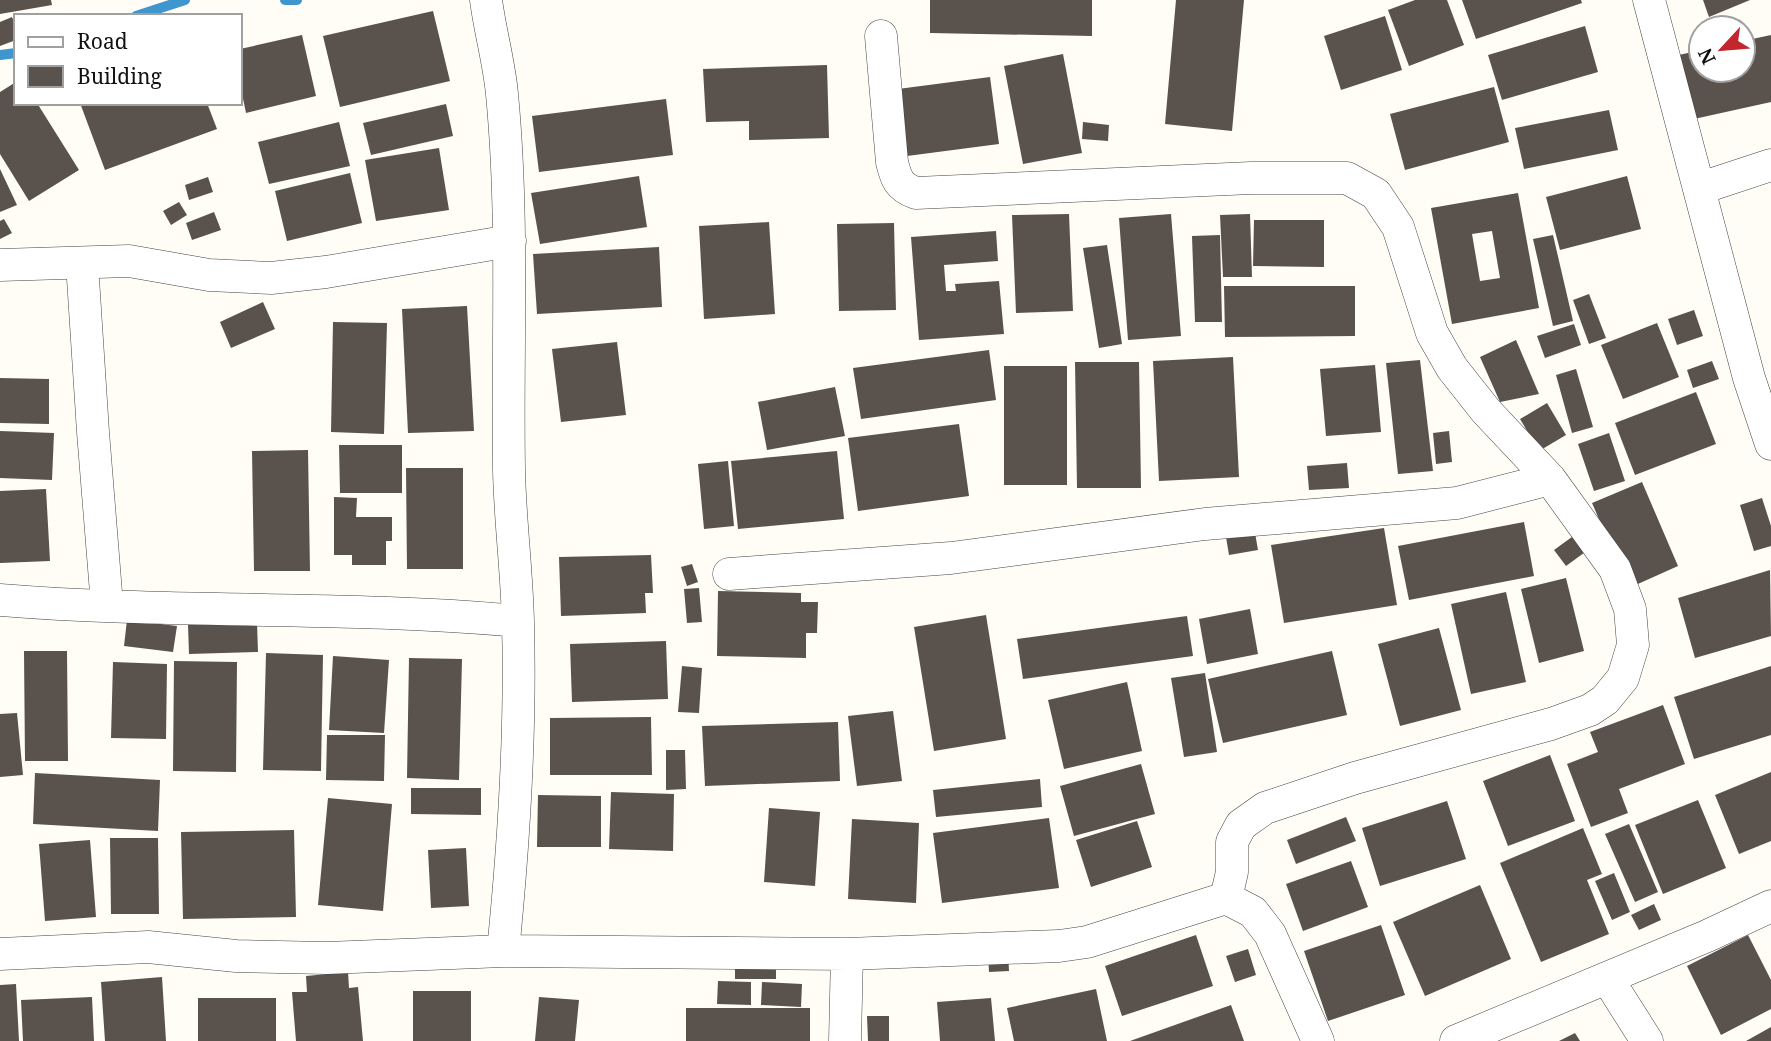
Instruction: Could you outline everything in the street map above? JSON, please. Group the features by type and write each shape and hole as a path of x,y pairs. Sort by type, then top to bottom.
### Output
{"street":[{"path":"486,0 502,92 509,241 511,544 518,621 519,698 514,843 503,951"},
{"path":"1649,0 1701,188 1749,378 1771,444"},
{"path":"881,36 892,163 897,181 916,193 1238,179 1347,178 1376,194 1398,227 1432,333 1452,368 1486,411 1550,479 1615,569 1630,609 1633,645 1623,678 1605,700 1590,710 1551,724 1355,778 1265,808 1241,825 1232,842 1232,872 1226,898"},
{"path":"1701,188 1771,164"},
{"path":"0,265 129,261 209,275 271,278 326,272 509,241"},
{"path":"82,263 107,605"},
{"path":"729,574 951,558 1205,524 1457,503 1550,479"},
{"path":"0,600 158,610 368,612 518,621"},
{"path":"0,954 148,947 236,956 327,958 503,951 847,954 1059,946 1077,944 1226,898 1252,912 1270,934 1318,1041"},
{"path":"1456,1041 1771,906"},
{"path":"845,1041 847,954"},
{"path":"1607,978 1647,1041"}],"building":[{"path":"0,0 51,0 52,5 0,14"},
{"path":"930,0 1092,0 1092,36 930,33"},
{"path":"1176,0 1244,0 1232,131 1165,124"},
{"path":"1415,0 1447,0 1464,45 1409,66 1388,10"},
{"path":"1462,0 1581,0 1582,3 1476,39"},
{"path":"1703,0 1750,0 1716,14 1708,14"},
{"path":"433,11 450,81 340,107 323,36"},
{"path":"1385,16 1402,70 1341,90 1324,36"},
{"path":"12,17 14,41 0,46 0,22"},
{"path":"1585,26 1598,72 1502,100 1488,55"},
{"path":"302,35 316,96 246,113 242,94 242,49"},
{"path":"1771,35 1771,102 1694,119 1679,55 1687,53 1687,84 1757,84 1757,38"},
{"path":"1063,54 1082,153 1023,164 1004,66"},
{"path":"827,65 829,138 749,140 749,121 706,122 703,69"},
{"path":"990,77 999,144 907,156 898,89"},
{"path":"14,83 14,105 38,105 79,170 29,201 0,154 0,92"},
{"path":"1494,87 1509,142 1405,170 1390,114"},
{"path":"666,99 673,155 539,172 532,116"},
{"path":"446,104 453,136 371,155 363,123"},
{"path":"81,105 208,105 217,129 105,170"},
{"path":"1609,110 1618,150 1524,169 1515,128"},
{"path":"339,122 350,166 269,184 258,142"},
{"path":"1083,122 1109,125 1108,141 1082,139"},
{"path":"439,148 449,210 376,221 365,160"},
{"path":"0,169 17,205 0,212"},
{"path":"350,173 362,223 287,241 275,191"},
{"path":"639,176 647,227 540,244 531,193"},
{"path":"1627,176 1641,229 1560,250 1546,197"},
{"path":"208,177 213,192 189,200 185,185"},
{"path":"1518,193 1539,308 1452,324 1431,208","holes":["1492,231 1500,278 1480,281 1472,234"]},
{"path":"179,202 187,215 171,225 163,211"},
{"path":"214,212 221,230 192,240 186,223"},
{"path":"1069,214 1073,311 1016,313 1012,215"},
{"path":"1171,214 1181,336 1128,340 1119,218"},
{"path":"1250,214 1252,277 1223,277 1220,215"},
{"path":"4,219 12,233 0,239 0,221"},
{"path":"1254,220 1324,220 1324,267 1253,266"},
{"path":"769,222 775,314 704,319 699,226"},
{"path":"894,223 896,310 839,311 837,224"},
{"path":"996,231 998,261 944,265 946,291 956,291 955,284 999,281 1004,334 919,340 911,237"},
{"path":"1220,235 1222,322 1195,322 1192,236"},
{"path":"1553,235 1573,321 1553,326 1533,239"},
{"path":"1107,245 1122,344 1099,348 1083,248"},
{"path":"659,247 662,307 537,314 533,254"},
{"path":"1224,286 1355,286 1355,336 1225,337"},
{"path":"1589,294 1606,338 1589,344 1573,300"},
{"path":"263,302 275,329 231,348 220,322"},
{"path":"467,306 474,431 408,433 402,309"},
{"path":"1694,310 1703,336 1677,345 1668,319"},
{"path":"333,322 387,323 384,434 331,432"},
{"path":"1657,323 1679,377 1623,399 1601,345"},
{"path":"1574,324 1581,345 1545,358 1537,336"},
{"path":"1516,340 1539,394 1500,402 1480,357"},
{"path":"617,342 626,415 561,422 552,349"},
{"path":"989,350 996,400 861,419 853,368"},
{"path":"1233,357 1239,477 1159,481 1153,361"},
{"path":"1420,360 1433,471 1398,474 1386,363"},
{"path":"1712,361 1719,379 1693,388 1687,370"},
{"path":"1075,362 1139,362 1141,488 1077,488"},
{"path":"1375,365 1381,432 1326,436 1320,369"},
{"path":"1004,366 1067,366 1067,485 1004,485"},
{"path":"1576,369 1593,427 1572,433 1556,375"},
{"path":"0,378 49,379 49,424 0,423"},
{"path":"835,387 845,436 767,450 758,402"},
{"path":"1696,392 1716,444 1635,475 1615,423"},
{"path":"1547,403 1566,435 1539,451 1520,419"},
{"path":"959,424 969,496 858,511 848,438"},
{"path":"0,431 54,433 52,480 0,478"},
{"path":"1449,431 1452,462 1436,464 1433,433"},
{"path":"1609,433 1625,481 1594,491 1578,444"},
{"path":"339,445 402,445 402,493 340,493"},
{"path":"308,450 310,571 254,571 252,451"},
{"path":"837,451 844,519 738,529 731,461"},
{"path":"728,461 734,526 704,529 698,464"},
{"path":"1347,463 1349,488 1309,490 1307,466"},
{"path":"406,468 463,468 463,569 407,569"},
{"path":"1642,482 1678,566 1629,588 1592,503"},
{"path":"46,489 50,561 0,563 0,491"},
{"path":"334,497 357,498 356,517 392,517 392,541 386,541 386,565 352,565 352,555 334,555"},
{"path":"1762,498 1771,526 1771,546 1754,551 1740,505"},
{"path":"1524,522 1534,576 1409,600 1398,546"},
{"path":"1254,527 1258,550 1229,555 1225,531"},
{"path":"1384,528 1397,605 1284,623 1271,545"},
{"path":"1576,534 1588,550 1566,566 1554,550"},
{"path":"651,555 653,593 645,593 646,613 561,616 559,557"},
{"path":"692,564 698,582 687,586 681,567"},
{"path":"1770,570 1771,636 1695,658 1678,598"},
{"path":"1566,578 1584,651 1539,663 1521,589"},
{"path":"699,588 702,622 687,623 684,589"},
{"path":"718,591 801,593 801,602 818,602 817,633 806,633 806,658 717,656"},
{"path":"1506,592 1526,682 1471,694 1451,604"},
{"path":"1250,609 1258,654 1207,664 1199,619"},
{"path":"986,615 1006,739 934,751 914,627"},
{"path":"1187,616 1193,656 1023,679 1017,639"},
{"path":"127,620 177,626 173,652 124,646"},
{"path":"257,623 258,652 189,654 188,625"},
{"path":"1439,628 1461,710 1400,726 1378,644"},
{"path":"666,641 668,699 572,702 570,644"},
{"path":"24,651 67,651 68,761 25,761"},
{"path":"1332,651 1347,715 1223,743 1208,679"},
{"path":"266,653 323,655 321,771 263,770"},
{"path":"333,656 389,660 384,733 329,730"},
{"path":"409,658 462,659 459,780 407,778"},
{"path":"174,661 237,662 236,772 173,771"},
{"path":"113,662 167,664 166,739 111,738"},
{"path":"682,666 702,668 699,713 678,712"},
{"path":"1771,666 1771,735 1694,759 1674,697"},
{"path":"1205,673 1217,752 1184,757 1171,678"},
{"path":"1127,682 1142,751 1064,769 1048,700"},
{"path":"1663,705 1685,764 1619,789 1628,813 1591,827 1567,764 1598,752 1590,732"},
{"path":"893,711 902,781 857,786 848,716"},
{"path":"17,713 23,775 0,777 0,714"},
{"path":"651,717 652,775 550,775 550,718"},
{"path":"838,722 840,781 705,786 702,726"},
{"path":"327,735 385,735 384,781 326,780"},
{"path":"666,750 685,750 686,789 666,790"},
{"path":"1550,755 1575,821 1508,846 1483,781"},
{"path":"1141,764 1155,814 1074,836 1060,786"},
{"path":"1771,772 1771,841 1739,854 1715,795"},
{"path":"35,773 160,780 158,831 33,824"},
{"path":"1040,779 1042,807 936,817 933,790"},
{"path":"411,788 481,788 481,815 411,814"},
{"path":"611,792 674,794 673,851 609,849"},
{"path":"538,795 601,796 601,847 537,847"},
{"path":"328,798 392,804 383,911 318,905"},
{"path":"1698,800 1726,868 1663,894 1635,825"},
{"path":"1447,801 1466,859 1380,886 1362,828"},
{"path":"769,808 820,812 815,886 764,882"},
{"path":"1346,817 1356,841 1296,864 1287,840"},
{"path":"1049,818 1059,888 942,903 933,833"},
{"path":"852,819 919,823 916,903 848,899"},
{"path":"1137,821 1152,867 1091,887 1076,840"},
{"path":"1629,824 1658,892 1635,902 1605,834"},
{"path":"1583,828 1602,874 1587,880 1609,934 1541,962 1500,863"},
{"path":"294,830 296,917 183,919 181,832"},
{"path":"110,838 158,838 159,914 111,914"},
{"path":"90,840 96,917 45,921 39,844"},
{"path":"466,848 469,906 431,908 428,850"},
{"path":"1351,861 1368,907 1303,931 1286,884"},
{"path":"1614,873 1630,912 1612,920 1595,881"},
{"path":"1480,885 1511,959 1425,996 1393,922"},
{"path":"1654,904 1661,920 1639,930 1631,915"},
{"path":"1381,925 1405,995 1328,1021 1304,951"},
{"path":"1196,935 1213,986 1122,1016 1105,966"},
{"path":"1748,935 1771,980 1771,1009 1721,1035 1687,966"},
{"path":"1248,949 1256,975 1235,982 1226,956"},
{"path":"1008,952 1009,971 989,972 988,953"},
{"path":"735,957 776,957 776,979 735,979"},
{"path":"348,972 349,988 358,987 363,1041 296,1041 292,992 307,992 306,976"},
{"path":"162,977 166,1041 105,1041 101,982"},
{"path":"718,981 751,982 751,1005 717,1004"},
{"path":"762,982 802,984 801,1007 761,1005"},
{"path":"16,984 19,1041 0,1041 0,985"},
{"path":"1096,989 1107,1041 1014,1041 1007,1008"},
{"path":"413,991 471,991 471,1041 413,1041"},
{"path":"92,997 94,1041 23,1041 21,1000"},
{"path":"539,997 579,1000 575,1041 535,1041"},
{"path":"198,998 276,998 276,1041 198,1041"},
{"path":"991,998 995,1041 940,1041 937,1002"},
{"path":"1231,1005 1244,1041 1130,1041"},
{"path":"686,1008 810,1008 810,1041 686,1041"},
{"path":"867,1016 889,1016 889,1041 868,1041"},
{"path":"1771,1027 1771,1041 1746,1041"},
{"path":"1575,1033 1580,1041 1559,1041"}],"waterway":[{"path":"142,14 185,0"},
{"path":"285,0 297,0"},
{"path":"0,55 14,53"}]}
